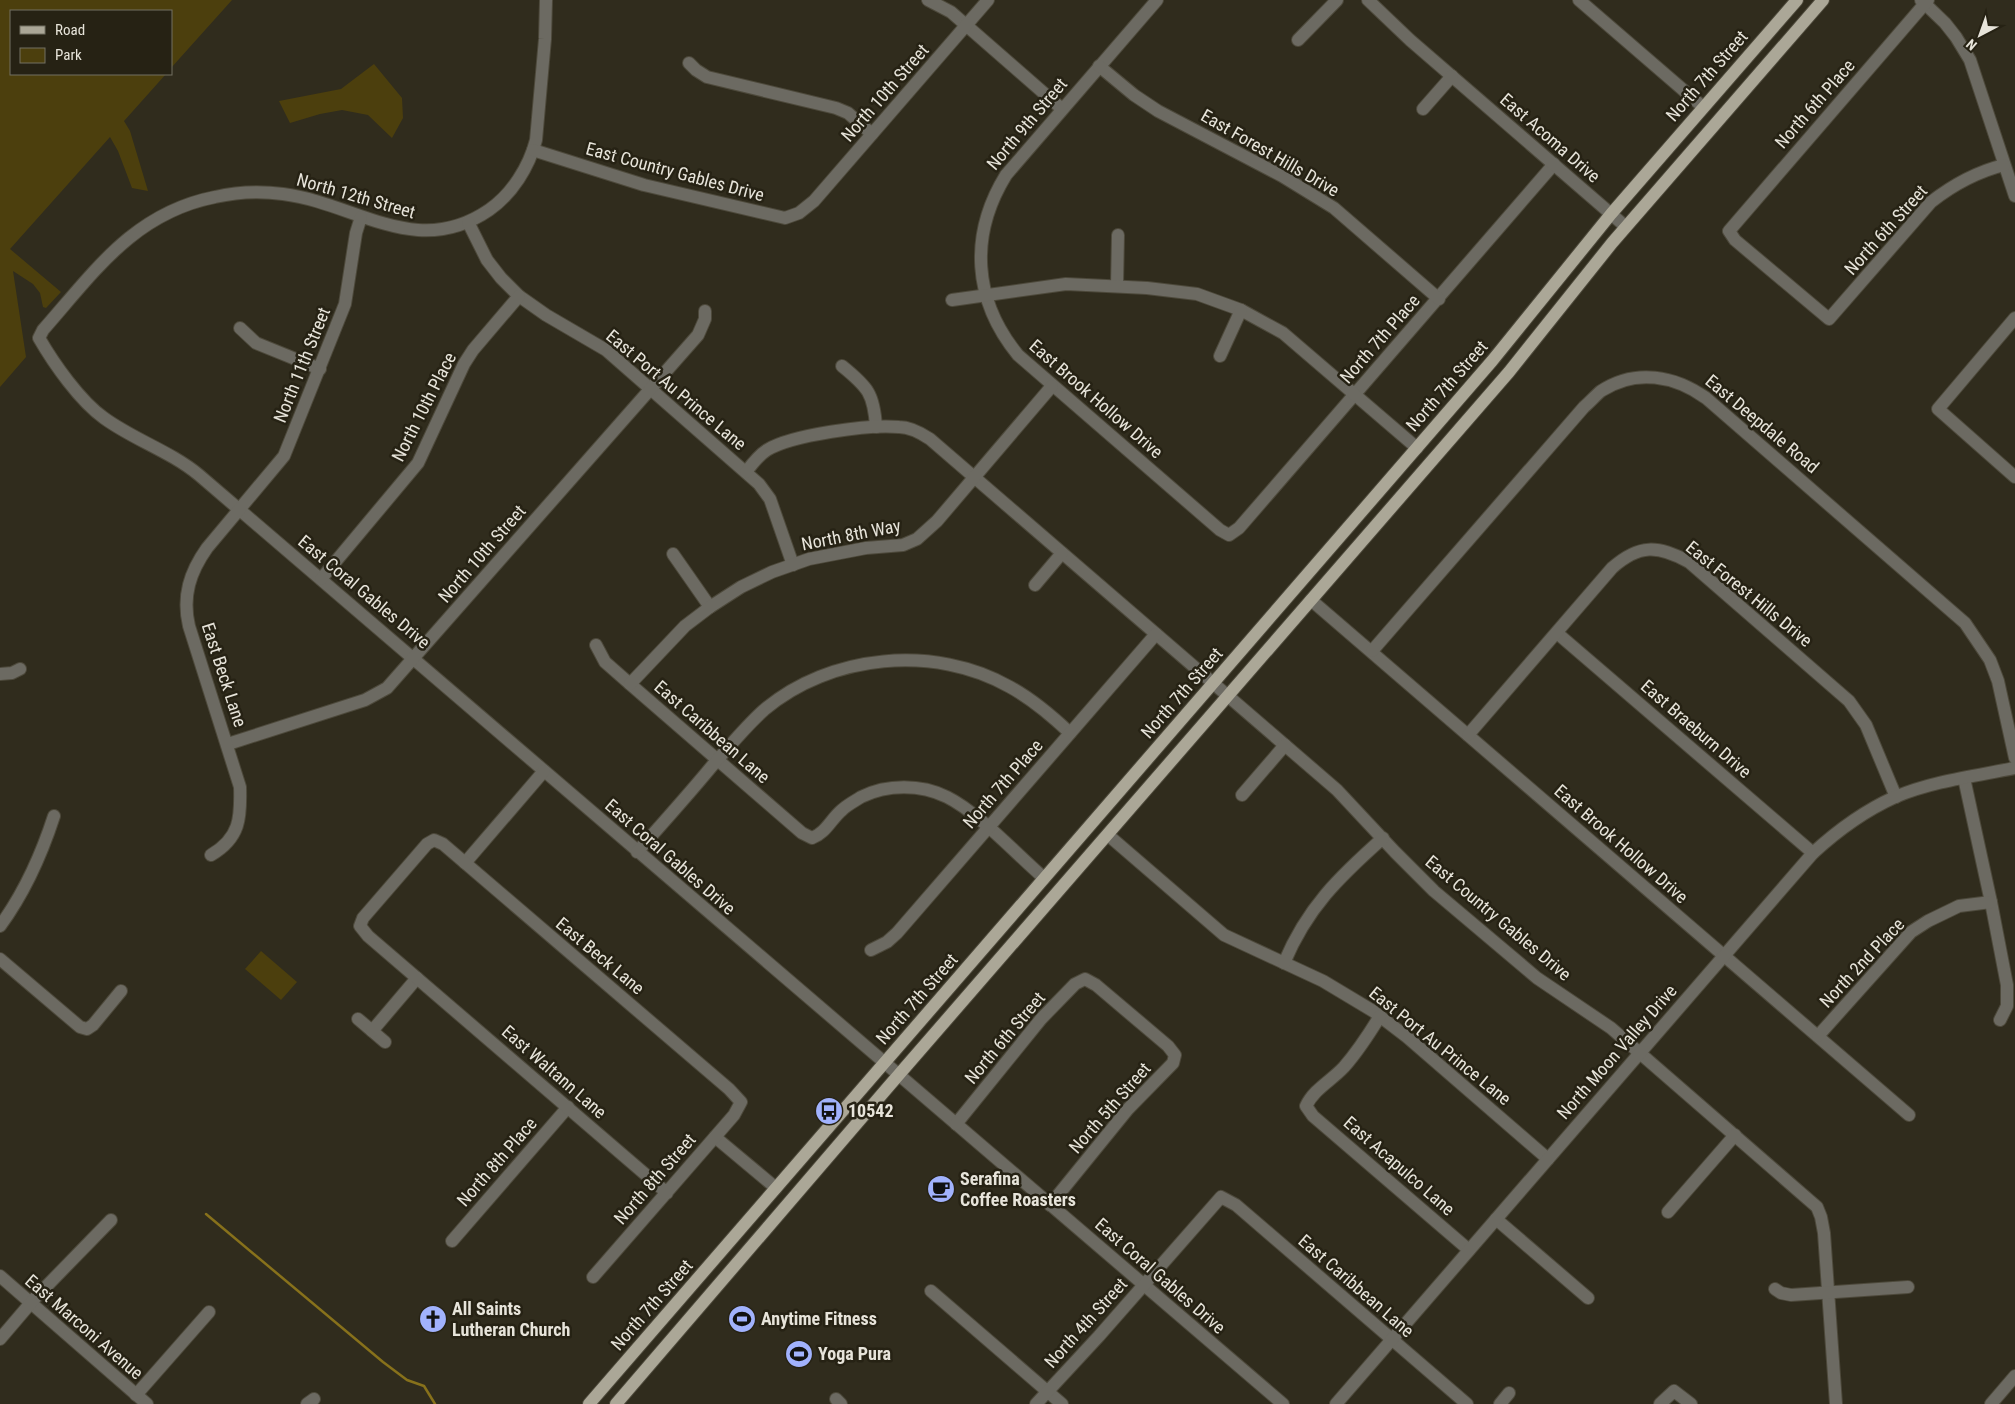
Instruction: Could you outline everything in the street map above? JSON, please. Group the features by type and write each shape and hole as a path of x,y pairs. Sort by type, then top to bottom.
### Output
{"main road":[{"name":"North 7th Street","path":"616,1404 898,1075 1509,372 1574,288 1626,226 1823,0"},
{"name":"North 7th Street","path":"589,1404 1492,361 1611,214 1795,1"},
{"path":"1744,62 1758,74"}],"street":[{"name":"North 12th Street","path":"39,338 43,330 117,247 154,220 178,208 215,197 251,192 283,194 320,202 393,227 419,232 436,231 468,222 487,211 504,198 524,169 534,150 544,48 546,0"},
{"path":"928,0 951,12 967,25 1062,109"},
{"name":"North 10th Street","path":"806,208 988,0"},
{"name":"North 9th Street","path":"986,295 982,280 981,255 984,227 992,198 1006,175 1157,0"},
{"path":"1298,40 1337,0"},
{"name":"East Acoma Drive","path":"1368,0 1410,40 1626,226"},
{"path":"1579,0 1704,107"},
{"path":"1925,1 1956,37 1970,60 2015,196"},
{"name":"North 6th Place","path":"1829,319 1736,240 1729,231 1925,1"},
{"path":"689,63 696,70 707,76 836,108 848,113 872,134"},
{"name":"East Forest Hills Drive","path":"1099,66 1134,95 1158,111 1282,176 1334,208 1438,299"},
{"path":"1423,108 1452,76"},
{"name":"East Country Gables Drive","path":"534,150 644,185 784,218 799,213 806,208"},
{"name":"North 7th Place","path":"1229,535 1239,528 1554,164"},
{"name":"North 6th Street","path":"1829,319 1932,202 1945,191 1972,175 2004,165"},
{"name":"North 11th Street","path":"240,510 284,456 320,369 345,304 356,233 361,217"},
{"name":"East Port Au Prince Lane","path":"468,222 487,260 519,296 546,315 606,350 767,492 793,565"},
{"path":"1117,286 1118,235"},
{"path":"952,300 1066,284 1117,286 1197,294 1241,310 1283,333 1417,448"},
{"name":"East Brook Hollow Drive","path":"986,295 998,327 1018,355 1220,530 1229,535"},
{"name":"North 10th Place","path":"321,579 418,463 464,364 473,350 519,296"},
{"path":"1220,356 1241,310"},
{"name":"North 10th Street","path":"228,744 378,694 395,680 698,335 705,318 705,311"},
{"path":"2015,318 1938,409 2015,477"},
{"path":"240,328 256,343 320,369"},
{"name":"East Coral Gables Drive","path":"39,338 78,394 96,412 185,464 415,658 637,852 1283,1404"},
{"path":"746,472 757,458 775,446 818,435 876,427 874,404 870,394 865,386 842,366"},
{"name":"East Deepdale Road","path":"1372,651 1584,407 1602,391 1618,383 1636,378 1653,377 1690,386 1706,398 1966,623 1990,660 1998,682 2015,758"},
{"name":"North 8th Way","path":"630,684 675,636 710,607 741,587 772,572 793,565 838,553 866,548 903,545 916,539 937,520 1052,386"},
{"name":"East Country Gables Drive","path":"876,427 900,426 920,433 930,439 1343,796 1434,890 1524,968 1611,1028 1817,1207 1823,1226 1836,1404"},
{"name":"East Beck Lane","path":"211,855 226,846 232,838 238,822 240,787 228,744 189,626 186,601 187,588 199,559 240,510"},
{"name":"East Forest Hills Drive","path":"1468,735 1612,568 1625,556 1643,550 1658,549 1672,553 1689,562 1849,701 1866,725 1896,797"},
{"path":"1034,585 1062,553"},
{"path":"673,554 710,607"},
{"name":"East Brook Hollow Drive","path":"1311,600 1909,1115"},
{"name":"East Braeburn Drive","path":"1557,633 1812,853"},
{"name":"North 7th Place","path":"871,950 887,942 897,933 1156,634"},
{"name":"East Caribbean Lane","path":"596,645 605,662 802,833 812,838 821,835 842,810 863,796 898,787 920,788 947,797 988,828"},
{"path":"637,852 754,720 782,697 810,680 847,668 889,661 914,660 933,662 981,674 1009,686 1028,698 1070,733"},
{"path":"0,674 12,673 20,669"},
{"path":"1242,795 1285,745"},
{"name":"North Moon Valley Drive","path":"1336,1404 1812,853 1849,822 1896,797 1929,786 2015,768"},
{"path":"465,864 544,772"},
{"path":"1964,778 2007,985 2007,1006 2000,1020"},
{"path":"0,926 10,913 36,866 54,816"},
{"path":"988,828 1044,878"},
{"name":"East Port Au Prince Lane","path":"1108,835 1224,935 1340,990 1380,1016 1548,1159"},
{"path":"1284,963 1302,928 1322,898 1340,877 1383,838"},
{"name":"East Beck Lane","path":"360,926 363,918 427,844 434,840 443,844 730,1089 741,1102"},
{"name":"North 2nd Place","path":"1818,1036 1911,932 1928,921 1959,906 1991,902"},
{"name":"East Waltann Lane","path":"360,926 368,936 667,1193"},
{"path":"0,959 80,1027 87,1029 93,1025 121,991"},
{"path":"372,1031 417,978"},
{"name":"North 6th Street","path":"956,1124 1041,1019 1075,984 1085,979"},
{"name":"North 5th Street","path":"1050,1205 1128,1109 1173,1063 1175,1055 1168,1046 1096,985 1085,979"},
{"name":"East Acapulco Lane","path":"1380,1016 1357,1052 1335,1076 1311,1096 1306,1106 1312,1116 1470,1250"},
{"path":"358,1019 384,1042"},
{"name":"North 8th Street","path":"593,1277 734,1115 741,1102"},
{"name":"North 8th Place","path":"452,1241 568,1107"},
{"path":"1668,1212 1735,1135"},
{"path":"715,1137 776,1188"},
{"name":"East Caribbean Lane","path":"1220,1197 1236,1205 1467,1404"},
{"name":"North 4th Street","path":"1036,1404 1144,1285 1220,1197"},
{"path":"1496,1219 1588,1298"},
{"path":"0,1338 111,1220"},
{"name":"East Marconi Avenue","path":"0,1276 147,1404"},
{"path":"1775,1289 1781,1293 1791,1295 1828,1294 1908,1287"},
{"path":"931,1291 1062,1404"},
{"path":"136,1395 209,1312"},
{"path":"1991,1404 2012,1384"},
{"path":"1500,1404 1509,1392"},
{"path":"1660,1404 1674,1392 1691,1404"}],"green space":[{"path":"0,0 232,0 172,67 172,10 10,10 10,75 165,75 124,121 130,131 148,191 132,188 118,151 110,137 10,249 61,292 46,308 43,307 40,293 33,284 13,271 26,357 0,387"},
{"path":"374,64 402,98 403,118 392,138 368,115 342,110 290,123 279,101 341,89"},
{"path":"261,951 297,982 281,1000 245,969"}],"waterway":[{"path":"206,1214 383,1362 407,1380 424,1386 435,1404"}],"place":[{"name":"10542","path":"829,1111"},
{"name":"Serafina Coffee Roasters","path":"941,1189"},
{"name":"All Saints Lutheran Church","path":"433,1319"},
{"name":"Anytime Fitness","path":"742,1319"},
{"name":"Yoga Pura","path":"799,1354"}]}
